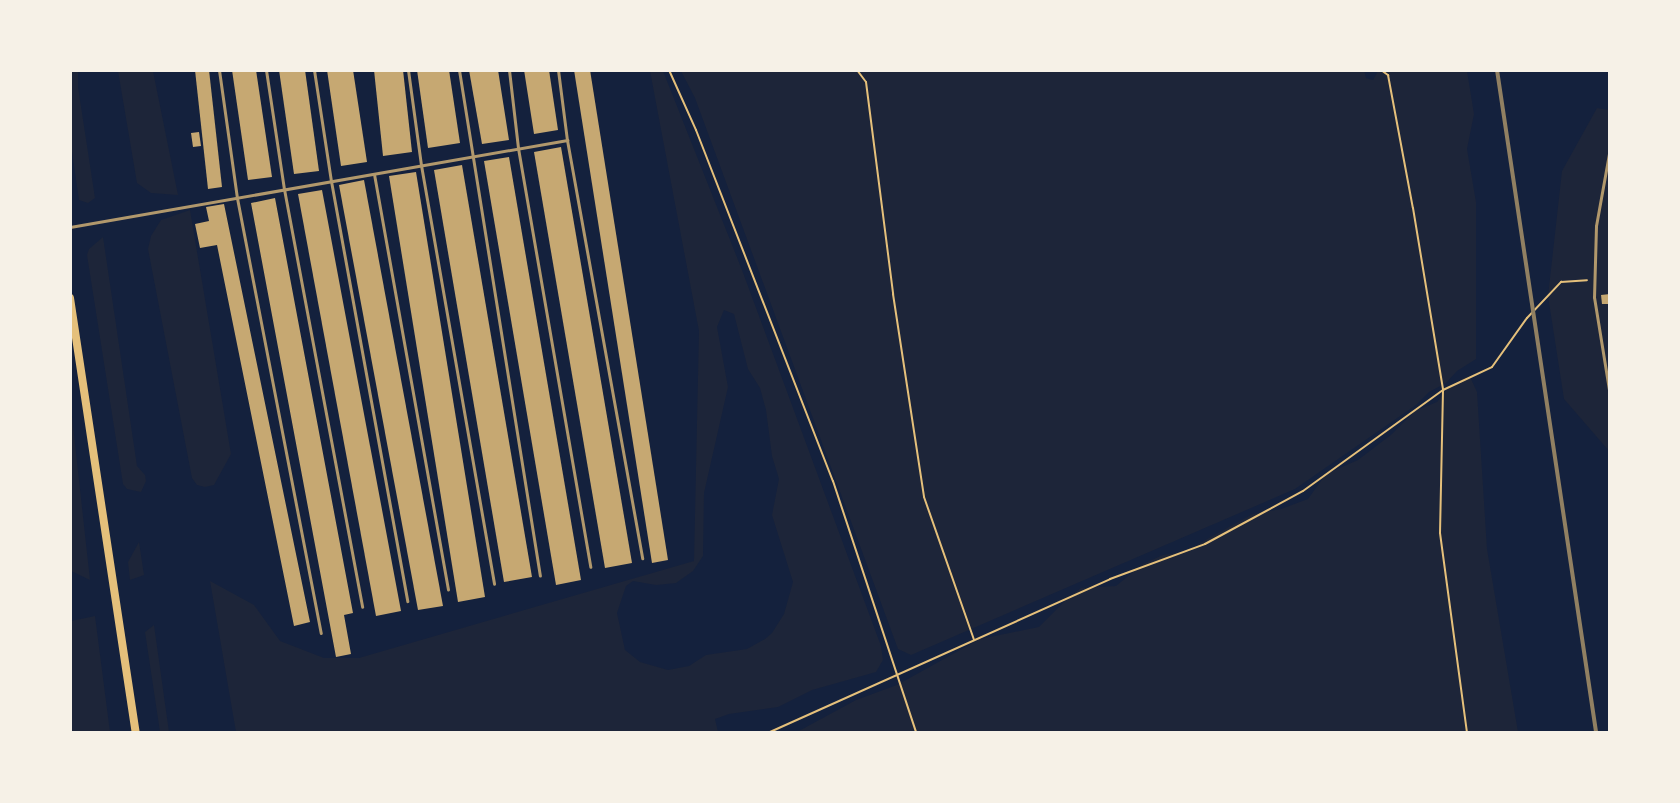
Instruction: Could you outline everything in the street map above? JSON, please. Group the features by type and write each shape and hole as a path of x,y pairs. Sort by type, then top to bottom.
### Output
{"main road":[{"path":"70,298 136,732"}],"lane":[{"path":"219,70 237,198 321,633"},
{"path":"266,70 284,189 362,607"},
{"path":"314,70 331,181 407,601"},
{"path":"408,70 421,165 494,584"},
{"path":"459,70 540,576"},
{"path":"509,70 518,148 590,567"},
{"path":"558,70 567,140 642,558"},
{"path":"70,227 567,140"},
{"path":"1610,148 1596,226 1594,297 1610,396"},
{"path":"374,174 448,589"}],"path":[{"path":"669,70 696,130 832,481 916,732"},
{"path":"857,70 866,82 893,294 924,497 974,640"},
{"path":"1381,70 1388,75 1443,390 1440,533 1467,732"},
{"path":"770,732 1110,579 1204,544 1303,491 1443,390 1492,367 1527,318 1561,282 1595,280"}],"shaded area":[{"path":"1364,70 1366,78 1373,80 1378,71 1467,71 1474,114 1467,149 1476,202 1476,359 1457,371 1446,383 1429,392 1416,405 1295,489 911,655 898,649 695,98 681,71"},
{"path":"70,71 78,71 78,87 95,198 88,203 79,200 71,145"},
{"path":"118,71 153,71 178,195 151,193 137,183"},
{"path":"650,71 663,71 742,270 881,646 883,660 876,672 812,690 778,707 729,714 715,719 718,732 236,732 210,581 254,605 280,641 324,658 359,658 694,561 699,331","holes":["724,310 734,314 748,369 760,388 766,410 772,456 779,479 772,515 793,582 784,614 772,633 765,639 747,649 706,655 689,666 668,670 640,662 625,650 617,613 626,586 633,581 656,585 676,583 693,571 703,556 704,493 728,387 717,327"]},
{"path":"1597,108 1609,110 1609,451 1564,399 1548,296 1562,171"},
{"path":"190,210 231,454 214,485 205,487 197,485 192,478 148,249 151,236 161,220"},
{"path":"103,237 137,466 145,475 146,481 141,492 127,489 123,484 87,255 89,249"},
{"path":"1465,377 1471,379 1477,392 1487,549 1518,732 797,732 856,700 897,685 980,639 1039,627 1081,588 1116,586 1143,564 1163,555 1191,551 1200,543 1253,514 1281,509 1308,499 1326,474 1358,460 1392,434 1415,411 1437,402 1447,389"},
{"path":"71,407 90,580 71,571"},
{"path":"139,542 144,575 130,580 128,562"},
{"path":"95,616 110,732 71,732 71,621"},
{"path":"154,625 169,732 160,732 145,632"}],"building":[{"path":"195,70 209,70 222,187 208,189"},
{"path":"232,70 256,70 272,177 248,180"},
{"path":"279,70 305,70 319,171 294,174"},
{"path":"327,70 353,70 367,162 341,166"},
{"path":"374,70 403,70 412,152 383,156"},
{"path":"417,70 449,70 460,143 428,148"},
{"path":"469,70 498,70 509,140 482,144"},
{"path":"524,70 549,70 558,130 534,134"},
{"path":"574,70 590,70 668,560 652,563"},
{"path":"199,132 201,146 193,147 191,133"},
{"path":"561,147 632,563 605,568 534,152"},
{"path":"509,157 581,580 556,585 484,161"},
{"path":"462,165 532,577 504,582 434,170"},
{"path":"416,172 485,597 458,602 389,176"},
{"path":"364,180 443,606 418,610 339,185"},
{"path":"322,190 401,611 376,616 298,194"},
{"path":"275,198 353,613 344,615 351,654 336,657 251,203"},
{"path":"224,204 310,622 294,626 217,245 200,248 195,224 209,221 206,207"},
{"path":"1610,294 1610,304 1602,304 1601,295"}],"railway":[{"path":"1497,70 1596,732"}]}
